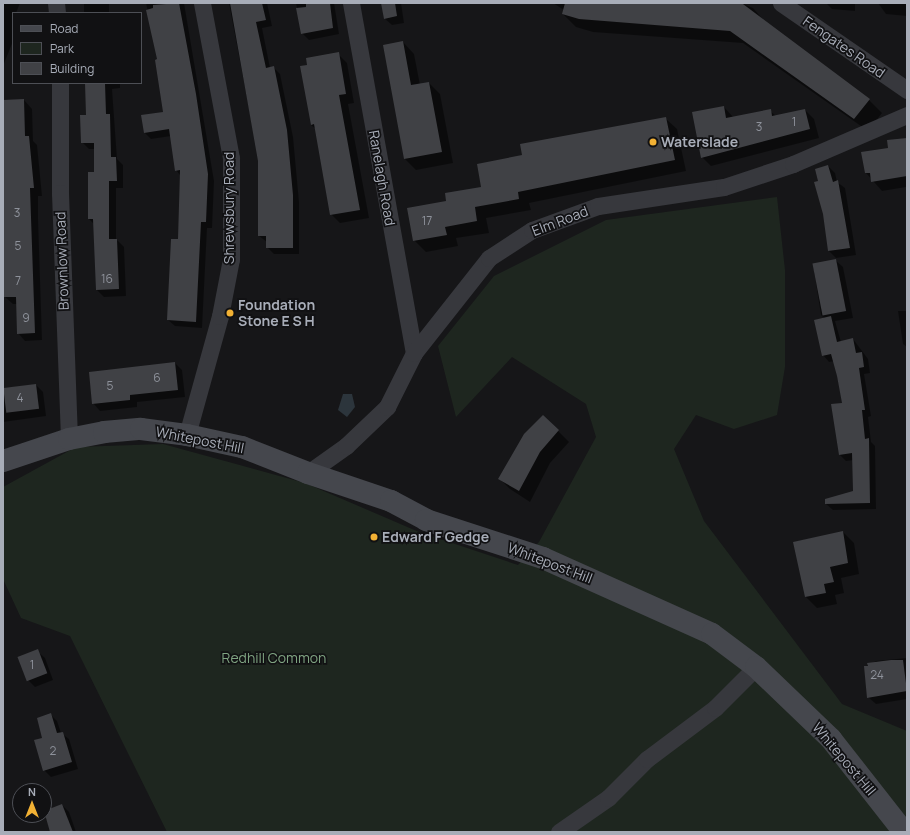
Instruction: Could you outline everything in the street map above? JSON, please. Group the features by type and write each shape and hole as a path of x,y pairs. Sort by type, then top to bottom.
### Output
{"street":[{"name":"Shrewsbury Road","path":"187,435 220,316 231,259 231,158 202,3"},
{"name":"Ranelagh Road","path":"351,3 414,353"},
{"name":"Fengates Road","path":"780,3 907,90"},
{"name":"Brownlow Road","path":"60,84 60,193 69,439"},
{"name":"Elm Road","path":"308,473 346,446 387,407 414,353 489,258 532,230 598,206 724,187 793,164 907,116"},
{"name":"Whitepost Hill","path":"3,461 69,439 141,429 187,435 242,447 308,473 391,501 426,520 543,558 602,582 712,634 756,667 831,739 904,832"},
{"path":"559,832 608,798 646,759 715,708 756,667"}],"green space":[{"name":"Redhill Common","path":"777,197 785,270 785,367 777,415 734,429 696,415 674,449 704,521 842,704 907,731 907,832 167,832 70,636 21,618 3,579 3,487 76,447 163,444 305,483 419,532 518,565 539,542 596,437 586,404 512,357 456,417 438,346 494,276 606,220"}],"shaded area":[{"path":"343,394 352,394 355,407 347,417 338,410"}],"building":[{"path":"179,3 196,94 208,174 206,222 201,222 196,322 167,320 171,239 178,239 180,170 175,171 169,129 144,133 141,115 163,112 155,60 157,59 146,10 153,8 153,5"},
{"path":"230,3 262,3 266,20 256,22 266,68 274,66 287,130 293,195 293,248 266,248 266,236 258,236 258,161"},
{"path":"306,3 330,3 333,28 301,34 296,8 306,7"},
{"path":"381,3 395,3 397,16 384,19"},
{"path":"565,3 743,4 870,99 854,119 730,31 579,19 562,14"},
{"path":"403,41 411,85 429,82 442,152 404,159 383,45"},
{"path":"339,52 346,94 339,95 360,210 330,215 314,124 311,125 300,66 307,65 306,58"},
{"path":"85,84 105,84 106,114 110,114 111,157 116,157 117,181 109,181 109,239 117,239 119,289 96,290 93,219 88,219 88,172 94,172 94,143 81,143 80,115 86,115"},
{"path":"24,99 25,136 29,136 34,188 30,188 35,333 17,334 16,297 4,297 3,100"},
{"path":"724,106 726,118 771,109 772,116 805,109 810,129 701,158 692,112"},
{"path":"666,117 675,160 518,192 519,199 475,207 477,221 445,227 447,235 413,241 407,208 446,201 445,193 481,187 477,164 522,155 520,144"},
{"path":"907,138 907,176 871,182 870,173 865,173 861,152 888,148 887,140"},
{"path":"828,165 833,182 838,180 850,248 828,251 823,214 814,182 818,181 815,169"},
{"path":"836,259 846,311 823,316 812,264"},
{"path":"831,316 837,342 853,338 856,353 862,352 864,367 859,368 865,410 862,410 865,439 869,438 870,503 825,504 825,499 853,491 852,453 839,455 831,404 842,403 837,376 831,354 822,356 814,320"},
{"path":"175,362 178,390 130,395 130,400 92,404 89,372"},
{"path":"36,384 39,409 6,413 3,388"},
{"path":"543,415 559,430 540,452 519,491 498,479 524,434"},
{"path":"843,531 848,563 830,567 834,582 824,584 826,593 805,597 793,542"},
{"path":"38,649 47,673 27,681 17,657"},
{"path":"903,660 907,691 867,698 864,666 868,666 867,663"},
{"path":"51,713 57,733 63,732 72,762 43,771 34,740 42,738 37,718"},
{"path":"62,804 73,832 50,832 47,823 52,823 52,808"}],"place":[{"name":"Waterslade","path":"653,142"},
{"name":"Foundation Stone E S H","path":"230,313"},
{"name":"Edward F Gedge","path":"374,537"}]}
